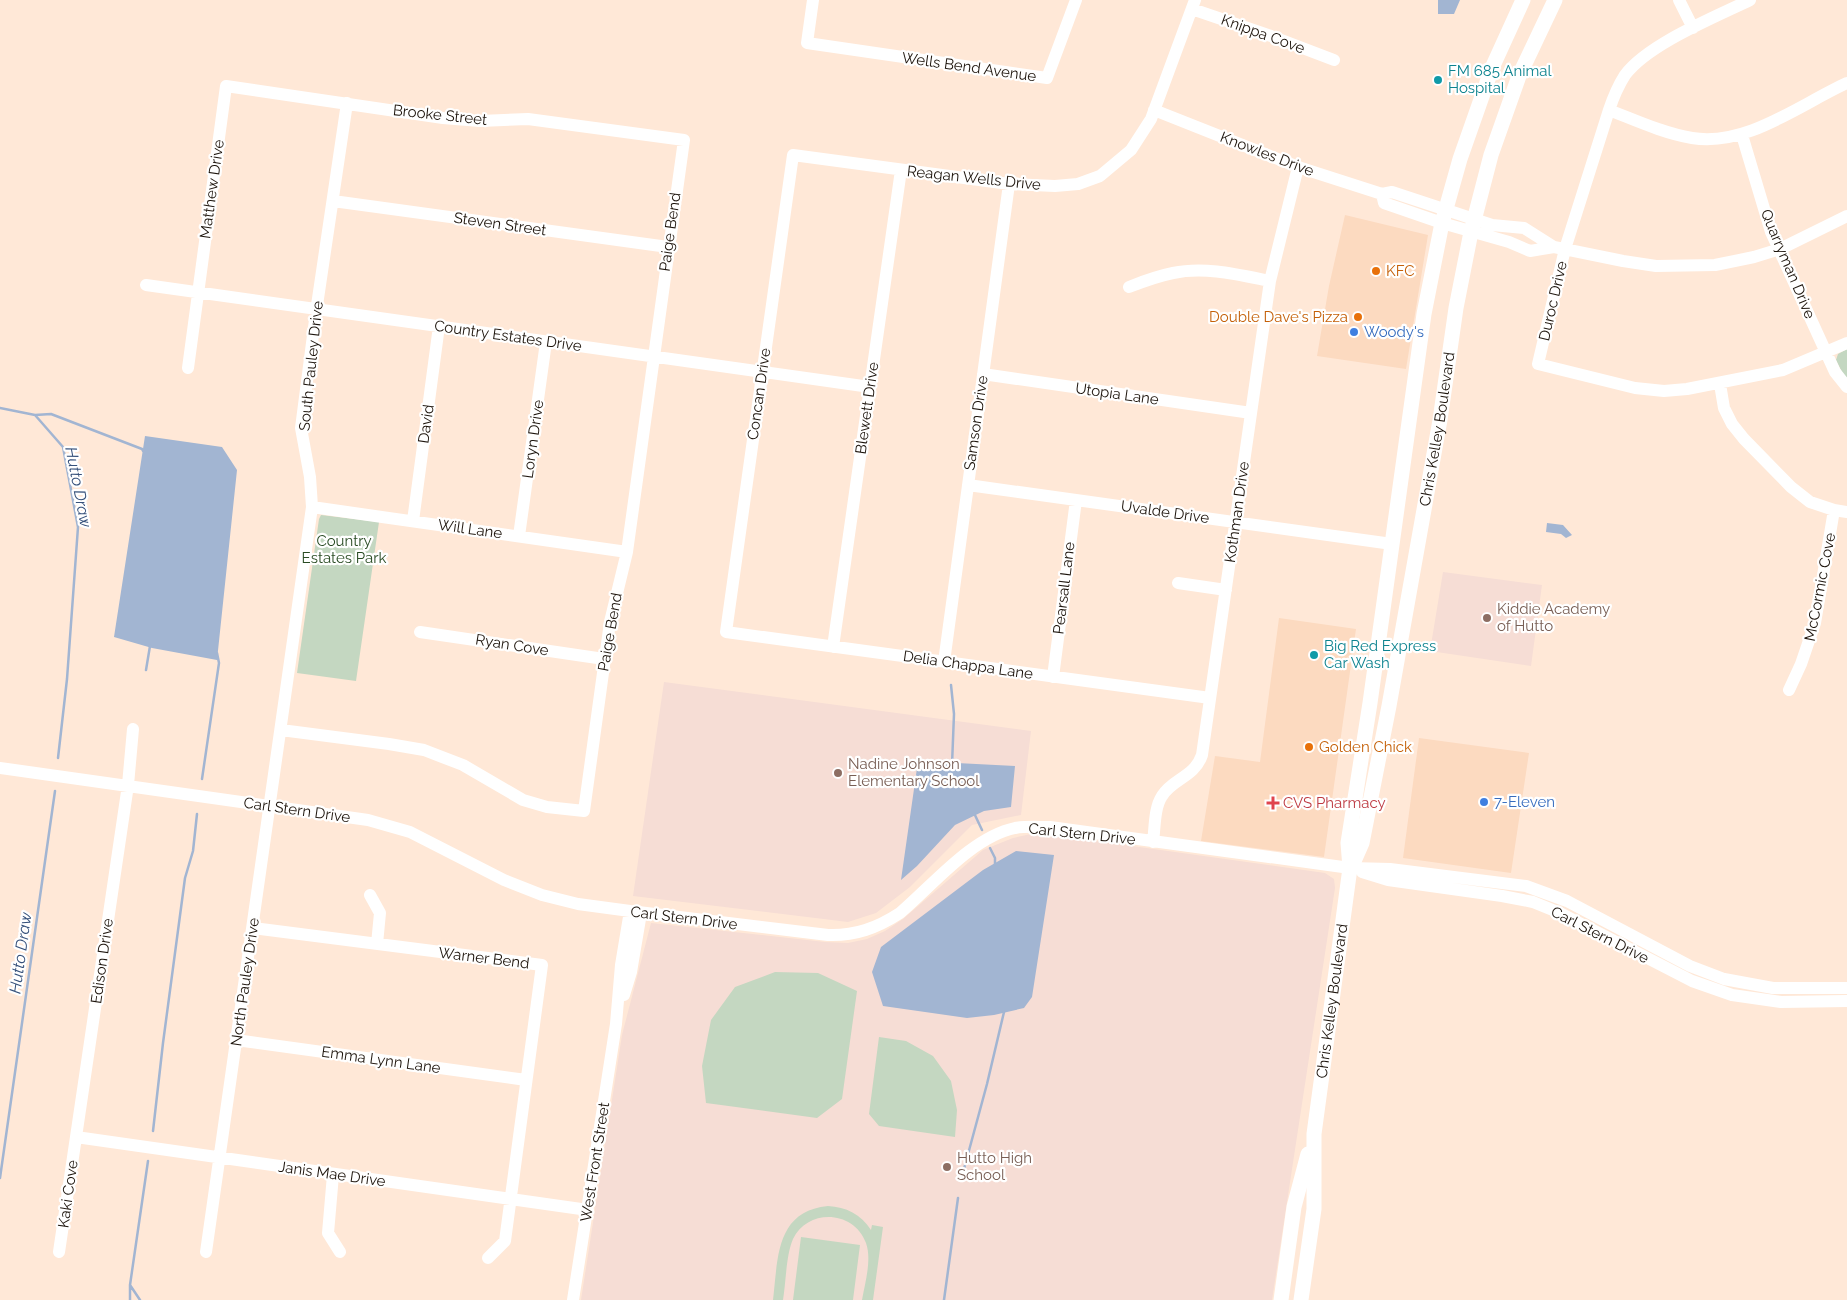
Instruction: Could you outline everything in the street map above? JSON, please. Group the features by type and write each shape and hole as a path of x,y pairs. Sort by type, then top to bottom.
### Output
{"main road":[{"name":"Chris Kelley Boulevard","path":"1281,1300 1294,1207 1314,1134 1350,868 1348,843 1370,703 1424,314 1444,217 1460,159 1492,68 1523,0"},
{"name":"Chris Kelley Boulevard","path":"1350,868 1362,843 1389,706 1440,420 1456,308 1473,226 1492,155 1518,76 1555,0"},
{"name":"Chris Kelley Boulevard","path":"1301,1300 1314,1209 1314,1134"}],"street":[{"name":"Wells Bend Avenue","path":"813,0 807,43 1047,78 1076,0"},
{"path":"1679,0 1693,28"},
{"name":"Duroc Drive","path":"1750,0 1734,4 1654,49 1637,62 1625,75 1609,110 1559,248 1538,364 1635,388 1687,390 1784,370 1847,343"},
{"name":"Knippa Cove","path":"1193,4 1334,60"},
{"name":"Reagan Wells Drive","path":"793,155 1009,184 1055,186 1078,184 1100,176 1131,150 1154,110 1193,4"},
{"path":"1609,110 1676,134 1708,140 1742,135 1847,83"},
{"name":"Brooke Street","path":"226,86 464,120 528,119 684,140"},
{"name":"Matthew Drive","path":"188,368 226,86"},
{"name":"South Pauley Drive","path":"271,806 312,506 310,477 301,428 347,103"},
{"name":"Knowles Drive","path":"1154,110 1298,167 1382,194 1392,192 1444,217 1473,226 1530,251 1559,248 1648,265 1715,265 1780,249 1847,216"},
{"name":"Quarryman Drive","path":"1742,135 1771,232 1835,372 1847,387"},
{"name":"Paige Bend","path":"281,730 424,750 463,766 523,800 547,807 584,811 610,622 627,552 684,140"},
{"name":"Concan Drive","path":"726,632 793,155"},
{"name":"Kothman Drive","path":"1153,842 1162,795 1194,770 1202,755 1270,281 1298,167"},
{"name":"Blewett Drive","path":"833,647 901,170"},
{"name":"Samson Drive","path":"944,662 1009,184"},
{"name":"Steven Street","path":"333,201 668,247"},
{"name":"Knowles Drive","path":"1473,226 1492,225 1524,228 1559,248"},
{"path":"1129,287 1155,277 1193,270 1270,281"},
{"name":"Country Estates Drive","path":"146,285 870,387"},
{"name":"David","path":"413,521 439,326"},
{"name":"Loryn Drive","path":"519,536 546,342"},
{"name":"Utopia Lane","path":"983,374 1251,413"},
{"path":"1720,384 1724,408 1732,424 1744,439 1791,486 1810,502 1840,511"},
{"name":"Uvalde Drive","path":"968,485 1392,544"},
{"name":"Pearsall Lane","path":"1053,676 1076,500"},
{"name":"Will Lane","path":"312,506 627,552"},
{"name":"McCormic Cove","path":"1789,690 1801,664 1815,623 1840,511"},
{"path":"1178,583 1226,590"},
{"name":"Ryan Cove","path":"420,632 604,659"},
{"name":"Delia Chappa Lane","path":"726,632 1210,698"},
{"name":"Edison Drive","path":"76,1137 128,785 133,729"},
{"name":"Carl Stern Drive","path":"0,768 345,816 392,826 410,832 504,880 542,895 578,904 828,935 847,935 867,931 888,921 900,913 982,841 1017,828 1050,827 1350,868 1390,869 1526,886 1578,906 1690,966 1724,979 1773,988 1847,988"},
{"name":"North Pauley Drive","path":"206,1252 271,806"},
{"name":"Carl Stern Drive","path":"1350,868 1388,880 1533,902 1560,913 1692,981 1732,995 1781,1002 1847,1001"},
{"path":"370,895 380,913 377,944"},
{"name":"West Front Street","path":"573,1300 616,1024 621,965 635,912"},
{"name":"Warner Bend","path":"253,928 542,965 504,1241 488,1258"},
{"name":"Emma Lynn Lane","path":"236,1040 526,1080"},
{"name":"Janis Mae Drive","path":"76,1137 588,1210"},
{"name":"Kaki Cove","path":"59,1252 76,1137"},
{"path":"333,1175 328,1233 340,1252"}],"shaded area":[{"path":"1345,215 1428,235 1406,369 1317,356 1329,286"},
{"name":"Kiddie Academy of Hutto","path":"1443,572 1542,585 1531,666 1430,651"},
{"path":"1279,618 1356,629 1324,857 1201,841 1215,756 1260,762"},
{"name":"Nadine Johnson Elementary School","path":"664,682 1031,731 1021,815 972,825 910,887 876,913 848,922 633,896"},
{"path":"1419,738 1529,753 1511,873 1403,858"},
{"name":"Hutto High School","path":"1031,834 1053,835 1325,873 1334,879 1335,888 1272,1300 581,1300 622,1035 651,923 825,942 848,943 867,939 885,931 903,919 983,850 1013,838"}],"green space":[{"path":"1847,349 1847,378 1836,360 1838,354"},
{"name":"Country Estates Park","path":"321,515 379,522 356,681 297,673"},
{"path":"775,972 818,973 857,991 842,1099 817,1118 706,1103 702,1066 711,1020 735,987"},
{"path":"879,1037 906,1041 933,1056 951,1081 957,1110 955,1137 879,1126 869,1114"},
{"path":"828,1206 852,1212 863,1220 871,1230 872,1225 883,1227 873,1300 862,1300 868,1264 866,1243 860,1232 852,1224 842,1219 831,1217 809,1222 800,1229 793,1239 786,1269 783,1300 773,1300 776,1269 782,1240 789,1227 798,1217 811,1210"},
{"path":"801,1237 860,1245 853,1300 793,1300"}],"water":[{"path":"1438,0 1460,0 1454,14 1438,14"},
{"path":"145,436 222,447 237,470 217,660 152,648 114,637"},
{"path":"1547,523 1563,525 1572,535 1566,538 1561,534 1546,532"},
{"path":"918,761 1015,766 1011,807 984,811 955,825 917,866 901,880"},
{"path":"1016,851 1054,855 1032,997 1024,1008 994,1015 967,1018 883,1006 872,972 881,947 983,870"}],"waterway":[{"name":"Hutto Draw","path":"0,408 35,415 63,447 78,527 67,679 58,758"},
{"path":"35,415 51,414 143,451"},
{"path":"146,670 150,646"},
{"path":"202,779 219,663 217,653"},
{"path":"951,685 954,714 952,765"},
{"name":"Hutto Draw","path":"0,1178 55,791"},
{"path":"974,813 982,830"},
{"path":"153,1131 185,878 193,851 197,814"},
{"path":"990,848 995,858 995,864"},
{"path":"961,1180 1004,1012"},
{"path":"130,1300 130,1285 148,1161"},
{"path":"944,1300 958,1198"},
{"path":"130,1285 140,1300"}],"place":[{"name":"FM 685 Animal Hospital","path":"1438,80"},
{"name":"KFC","path":"1376,271"},
{"name":"Double Dave's Pizza","path":"1358,317"},
{"name":"Woody's","path":"1354,332"},
{"name":"Kiddie Academy of Hutto","path":"1487,618"},
{"name":"Big Red Express Car Wash","path":"1314,655"},
{"name":"Golden Chick","path":"1309,747"},
{"name":"Nadine Johnson Elementary School","path":"838,773"},
{"name":"7-Eleven","path":"1484,802"},
{"name":"CVS Pharmacy","path":"1273,803"},
{"name":"Hutto High School","path":"947,1167"}]}
